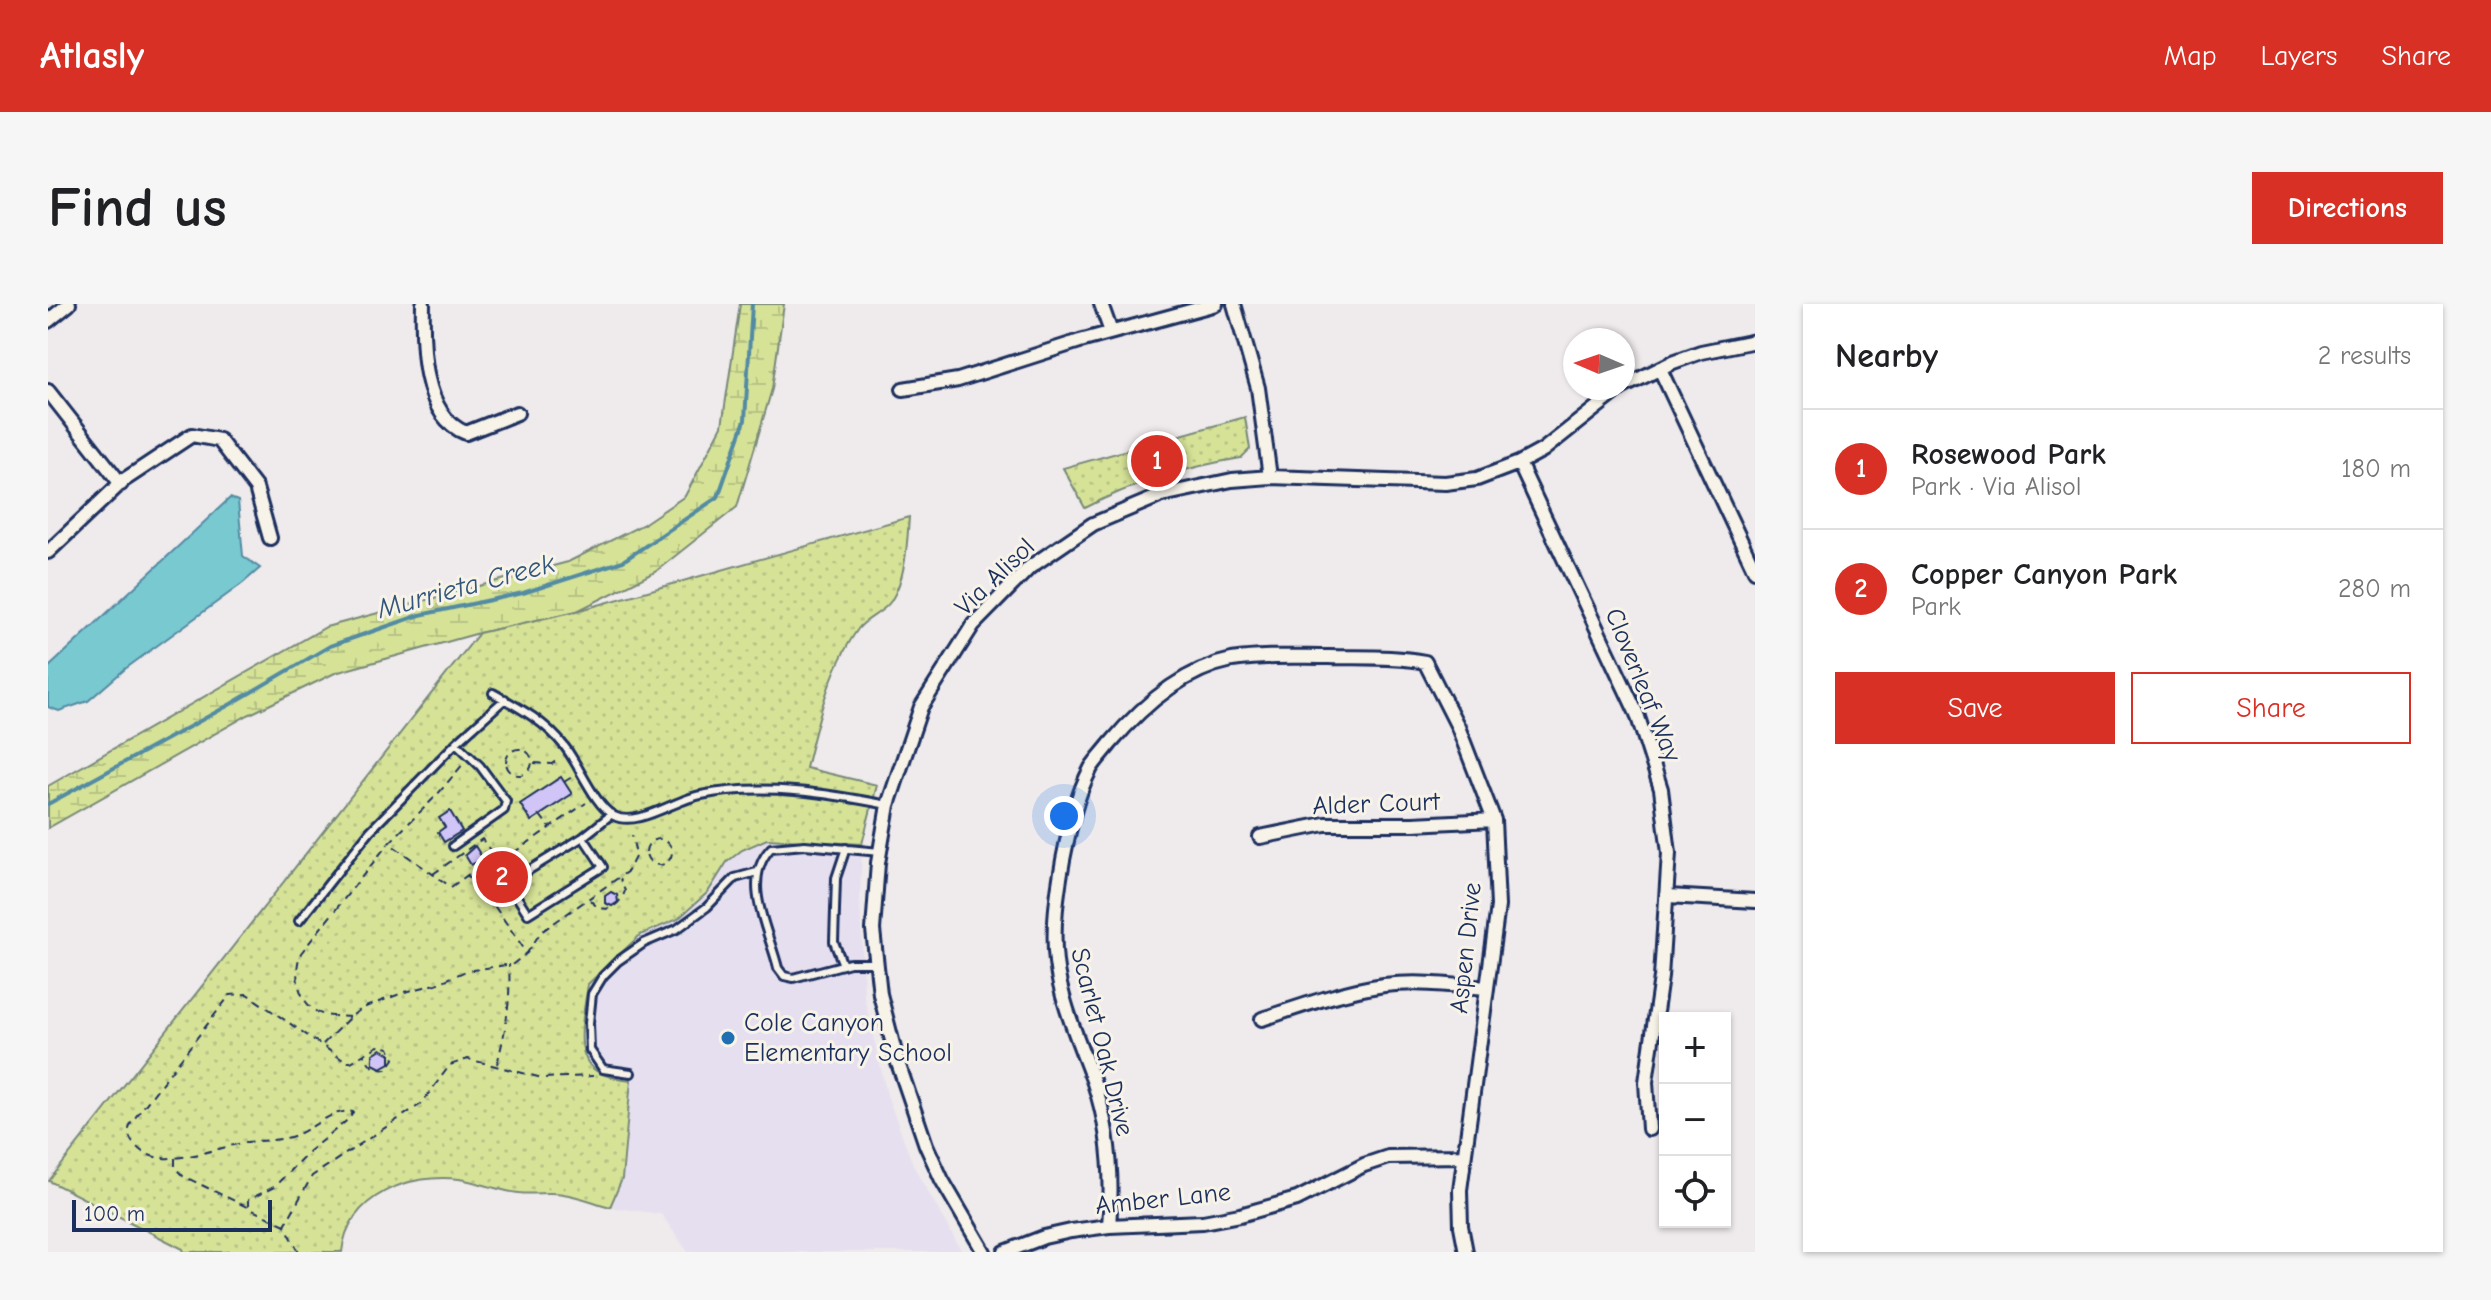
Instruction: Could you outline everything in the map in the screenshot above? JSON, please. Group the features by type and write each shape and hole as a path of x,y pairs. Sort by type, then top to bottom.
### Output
{"street":[{"path":"48,321 69,304"},
{"path":"423,304 423,349 429,385 451,428 466,433 517,413"},
{"path":"1101,304 1111,332"},
{"path":"903,389 958,380 1111,332 1216,304"},
{"path":"1234,304 1258,388 1270,477"},
{"name":"Via Alisol","path":"1635,382 1701,352 1755,341"},
{"path":"1660,369 1749,543 1755,571"},
{"path":"48,391 121,484"},
{"name":"Via Alisol","path":"984,1252 942,1180 926,1145 897,1060 880,994 873,930 888,805 921,707 973,625 1030,567 1093,524 1162,495 1232,480 1270,477 1445,483 1477,479 1543,450 1607,400"},
{"path":"48,552 121,484 192,435 219,440 256,488 270,538"},
{"name":"Cloverleaf Way","path":"1519,463 1627,691 1649,745 1661,789 1669,853 1668,896 1646,1082 1649,1129"},
{"name":"Scarlet Oak Drive","path":"1109,1226 1111,1203 1102,1108 1080,1049 1056,967 1054,940 1056,899 1069,829 1092,767 1129,721 1158,695 1192,675 1230,661 1279,656 1404,658 1425,662"},
{"name":"Aspen Drive","path":"1425,662 1458,727 1494,820 1498,906 1463,1156 1460,1214 1466,1252"},
{"name":"Alder Court","path":"1260,837 1325,824 1494,820"},
{"path":"1668,896 1755,901"},
{"path":"1262,1019 1329,997 1386,985 1436,984 1485,988"},
{"name":"Amber Lane","path":"1005,1252 1044,1237 1109,1226 1203,1222 1240,1215 1297,1199 1364,1165 1388,1157 1463,1156"}],"lane":[{"path":"493,693 548,727 566,748 602,806 612,814 634,820 700,795 742,790 802,791 888,805"},
{"path":"299,921 370,831 456,743 505,699"},
{"path":"453,846 504,810 506,801 480,766 456,743"},
{"path":"583,837 603,867 528,914 508,883 583,837 612,814"},
{"path":"877,963 843,965 793,978 784,976 778,968 755,885 761,859 771,848 805,845 880,852"},
{"path":"843,965 834,942 836,878 846,848"},
{"path":"631,1073 603,1069 590,1050 592,994 597,985 618,961 644,943 677,929 707,907 735,878 757,872"}],"path":[{"path":"521,749 528,753 532,763 528,772 520,775 509,771 506,763 512,751 521,749"},
{"path":"532,763 552,764 559,758"},
{"path":"350,1017 316,1012 300,988 296,963 389,843 437,795 464,762"},
{"path":"564,782 573,776"},
{"path":"433,874 482,839 497,864 587,802"},
{"path":"540,815 549,828"},
{"path":"660,839 670,845 671,853 667,861 659,865 651,862 646,852 649,843 660,839"},
{"path":"389,843 451,887 492,857"},
{"path":"636,852 646,852"},
{"path":"589,899 600,909 616,906 625,891 620,878"},
{"path":"322,1045 363,1008 466,971 519,961 527,953"},
{"path":"496,1065 507,1023 509,964"},
{"path":"248,1208 248,1200 274,1187 353,1112 338,1113 296,1135 246,1142 175,1158 147,1156 136,1146 128,1130 230,995 247,994 346,1062 378,1046 389,1048 394,1059 387,1069 379,1071 370,1065 364,1055"},
{"path":"285,1225 312,1176 421,1104 450,1065 468,1059 542,1078 593,1076"},
{"path":"175,1158 175,1168 183,1176 285,1225 299,1252"}],"shaded area":[{"name":"Cole Canyon Elementary School","path":"767,839 862,844 860,897 864,997 887,1095 914,1167 962,1252 688,1252 661,1214 610,1207 622,1179 602,1075 592,1069 582,1049 588,984 640,935 678,919 708,892 727,862 742,850"}],"green space":[{"path":"740,304 784,304 772,389 737,507 655,572 577,611 479,633 335,673 248,715 48,828 48,786 326,627 568,562 642,525 685,496 722,426"},
{"path":"1245,417 1250,449 1241,458 1161,477 1085,508 1063,468"},
{"path":"909,517 905,560 896,592 888,605 865,622 848,644 832,678 806,768 877,785 862,844 767,839 742,850 727,862 708,892 678,919 640,935 588,984 582,1033 585,1057 600,1073 631,1080 622,1179 610,1207 569,1195 512,1192 459,1179 420,1180 402,1184 368,1202 347,1232 342,1252 184,1252 49,1181 479,633 577,611"}],"water":[{"path":"230,498 238,501 243,556 260,568 125,669 88,701 59,711 48,707 48,668"}],"building":[{"path":"561,777 572,794 531,821 520,804"},
{"path":"450,811 462,831 444,842 438,832 445,827 439,818"},
{"path":"475,846 483,859 471,865 465,855"},
{"path":"611,892 617,895 618,902 612,906 605,903 605,896"},
{"path":"381,1049 390,1054 390,1063 381,1068 373,1064 373,1054"}],"waterway":[{"name":"Murrieta Creek","path":"48,804 330,646 420,615 523,593 623,561 718,497 745,420 752,304"}],"place":[{"name":"Rosewood Park","path":"1157,461"},
{"name":"Copper Canyon Park","path":"502,877"},
{"name":"Cole Canyon Elementary School","path":"728,1038"}]}
